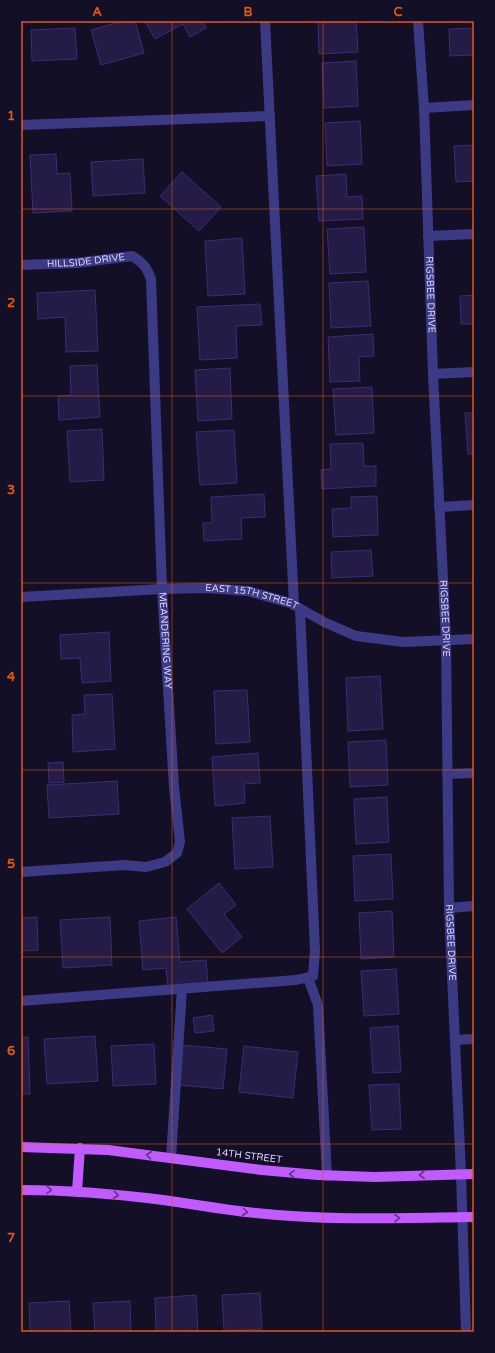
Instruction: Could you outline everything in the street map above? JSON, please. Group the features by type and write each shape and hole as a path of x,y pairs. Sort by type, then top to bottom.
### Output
{"main road":[{"name":"14TH STREET","path":"21,1147 108,1150 282,1173 327,1176 375,1177 474,1174"},
{"path":"77,1191 80,1148"},
{"path":"21,1190 77,1191 156,1199 248,1212 291,1216 374,1219 474,1216"}],"street":[{"path":"21,1001 296,980 313,976 315,952 265,21"},
{"name":"RIGSBEE DRIVE","path":"418,21 424,108 433,374 446,640 449,908 461,1174 466,1332"},
{"path":"424,108 474,106"},
{"path":"21,124 270,116"},
{"path":"428,236 474,234"},
{"name":"HILLSIDE DRIVE","path":"21,265 76,263 132,256 139,260 147,268"},
{"name":"MEANDERING WAY","path":"21,872 124,866 146,867 165,862 177,853 180,842 174,788 162,589 151,279 147,268"},
{"path":"433,374 474,372"},
{"path":"440,507 474,505"},
{"name":"EAST 15TH STREET","path":"21,597 162,589 207,588 248,591 290,603 326,623 356,636 403,642 474,639"},
{"path":"447,774 474,773"},
{"path":"449,908 474,906"},
{"path":"308,978 318,1005 327,1176"},
{"path":"171,1158 182,988"},
{"path":"455,1040 474,1039"}],"building":[{"path":"123,21 135,21 144,53 101,65 91,30"},
{"path":"145,21 203,21 206,28 190,37 183,24 155,39"},
{"path":"318,21 356,21 358,52 319,54"},
{"path":"75,28 77,59 32,61 31,30"},
{"path":"474,28 474,55 450,56 449,29"},
{"path":"356,61 358,106 324,108 322,63"},
{"path":"360,121 362,164 327,166 325,123"},
{"path":"474,145 474,181 456,182 454,146"},
{"path":"56,154 57,174 70,173 72,211 33,213 30,155"},
{"path":"143,159 145,193 93,196 91,162"},
{"path":"182,172 221,207 199,231 160,196"},
{"path":"346,174 347,197 362,196 363,219 319,221 316,176"},
{"path":"364,227 366,272 330,274 327,229"},
{"path":"242,238 245,294 208,296 205,241"},
{"path":"368,281 371,326 331,328 329,283"},
{"path":"95,290 98,351 66,352 65,317 38,319 37,293"},
{"path":"474,295 474,324 461,324 460,296"},
{"path":"260,304 262,325 236,326 237,358 200,360 197,307"},
{"path":"373,334 374,356 359,357 360,381 330,382 328,337"},
{"path":"97,365 100,417 59,420 58,396 71,395 70,366"},
{"path":"230,368 232,419 198,421 195,370"},
{"path":"372,387 374,433 336,435 333,389"},
{"path":"465,413 474,413 474,454 468,454"},
{"path":"102,429 104,480 70,482 67,431"},
{"path":"234,430 237,483 200,485 196,432"},
{"path":"363,443 364,466 376,466 376,486 322,489 321,470 331,469 330,444"},
{"path":"264,494 265,517 241,518 242,539 204,541 203,523 212,523 211,497"},
{"path":"377,496 378,535 333,537 332,509 351,508 351,497"},
{"path":"371,550 373,576 332,578 331,552"},
{"path":"109,632 111,681 82,683 80,658 61,659 60,635"},
{"path":"380,676 383,729 348,731 346,678"},
{"path":"247,690 250,742 216,744 214,691"},
{"path":"112,694 115,749 73,752 72,715 85,714 84,695"},
{"path":"386,740 388,785 350,787 348,742"},
{"path":"258,753 260,783 244,784 245,803 215,806 212,757"},
{"path":"63,762 64,782 49,783 48,763"},
{"path":"117,781 119,814 49,818 47,785"},
{"path":"387,797 389,842 356,844 354,799"},
{"path":"270,816 273,867 235,869 232,818"},
{"path":"391,854 393,899 355,901 353,856"},
{"path":"219,883 236,905 224,914 242,937 222,953 187,909"},
{"path":"392,911 394,957 361,959 359,913"},
{"path":"37,917 38,950 21,951 21,918"},
{"path":"110,917 112,965 63,968 60,920"},
{"path":"176,917 180,962 206,960 208,985 168,988 166,968 143,970 139,921"},
{"path":"396,969 399,1014 364,1016 361,971"},
{"path":"212,1015 214,1031 195,1033 193,1018"},
{"path":"398,1026 401,1072 373,1073 370,1028"},
{"path":"95,1036 98,1081 47,1084 44,1039"},
{"path":"28,1037 30,1094 21,1094 21,1038"},
{"path":"154,1044 156,1084 113,1086 111,1046"},
{"path":"182,1045 227,1049 223,1089 179,1085"},
{"path":"244,1046 298,1052 293,1098 239,1092"},
{"path":"399,1084 401,1129 372,1130 369,1085"},
{"path":"260,1293 262,1329 224,1331 222,1295"},
{"path":"196,1295 198,1331 156,1332 155,1298"},
{"path":"69,1301 71,1332 30,1332 29,1303"},
{"path":"130,1301 131,1332 95,1332 93,1303"}]}
